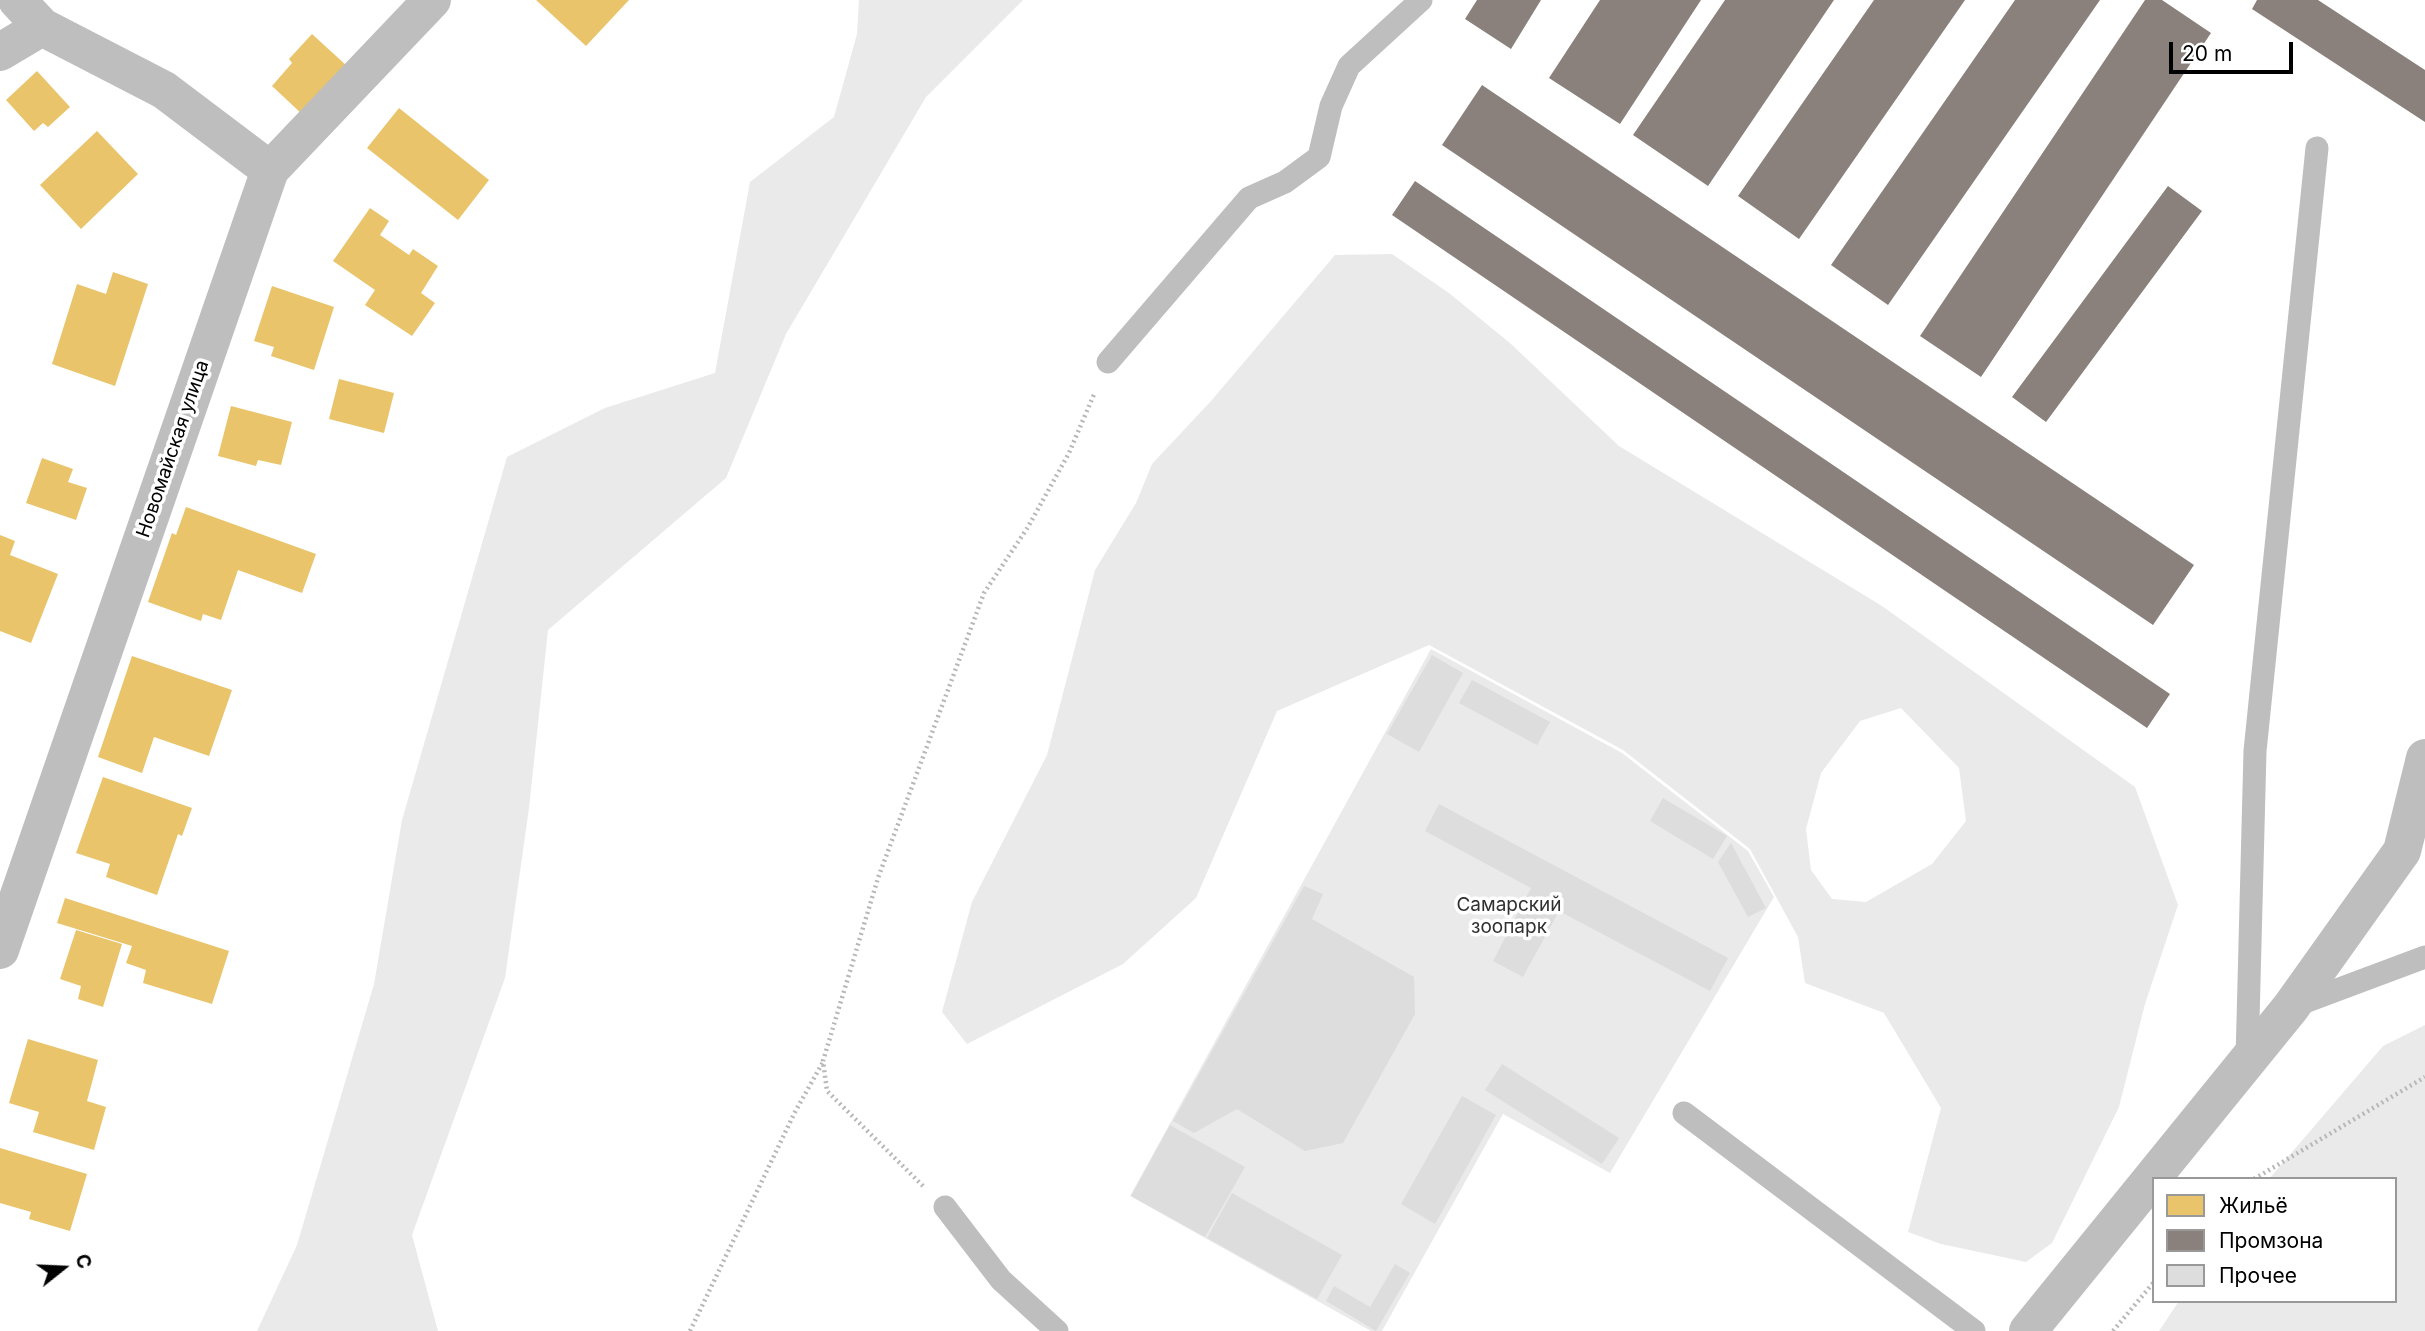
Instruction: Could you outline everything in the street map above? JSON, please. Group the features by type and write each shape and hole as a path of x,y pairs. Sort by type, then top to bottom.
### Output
{"street":[{"name":"Новомайская улица","path":"0,950 270,170 432,0"},
{"path":"0,52 29,14 164,90 270,170"},
{"path":"2028,1331 2291,1007 2402,851 2425,758"}],"lane":[{"path":"1108,362 1249,198 1286,182 1319,157 1331,106 1349,65 1421,0"},
{"path":"2247,1059 2255,751 2317,148"},
{"path":"2291,1007 2425,957"},
{"path":"1684,1113 1974,1331"},
{"path":"945,1207 1001,1280 1058,1331"}],"path":[{"path":"690,1331 795,1112 823,1061 878,878 984,593 1028,527 1069,453 1108,362"},
{"path":"823,1061 827,1091 945,1207"},
{"path":"2257,1177 2425,1077"},
{"path":"2113,1331 2152,1284"}],"green space":[{"path":"859,0 1023,0 926,97 786,334 726,478 548,630 529,808 505,978 412,1235 438,1331 257,1331 297,1245 374,984 402,820 507,457 605,408 715,373 750,182 834,117 857,34"},
{"path":"1392,254 1449,293 1511,344 1619,446 1882,606 2135,787 2178,905 2145,1004 2119,1107 2052,1243 2026,1262 1941,1244 1908,1232 1941,1108 1884,1013 1805,983 1798,937 1750,849 1623,750 1429,645 1277,711 1196,898 1123,964 967,1044 942,1012 972,902 1047,755 1095,570 1136,503 1152,464 1211,401 1335,255","holes":["1901,708 1959,768 1966,821 1932,864 1866,902 1832,899 1811,870 1806,829 1821,773 1860,721"]},
{"name":"Самарский зоопарк","path":"1431,649 1622,753 1748,851 1774,897 1610,1173 1503,1114 1382,1331 1371,1331 1130,1196"},
{"path":"2425,1025 2425,1331 2159,1331 2178,1303 2397,1303 2397,1177 2271,1177 2383,1046"}],"building: Жильё":[{"path":"536,0 629,0 586,46"},
{"path":"312,34 347,66 303,115 272,86 292,63 289,59"},
{"path":"37,71 70,107 48,127 43,123 34,131 6,100"},
{"path":"399,108 489,180 458,220 367,148"},
{"path":"97,131 138,174 81,229 40,185"},
{"path":"370,208 389,221 380,235 409,255 413,249 438,266 421,293 435,303 412,336 365,305 375,290 333,261"},
{"path":"113,272 148,284 115,386 52,364 77,284 106,294"},
{"path":"272,286 334,307 314,370 271,356 274,347 254,341"},
{"path":"339,379 394,393 384,433 329,419"},
{"path":"231,406 292,422 281,465 258,460 256,466 218,456"},
{"path":"42,458 73,469 68,482 87,488 76,520 26,503"},
{"path":"186,507 316,554 302,593 238,570 221,620 203,614 201,621 148,602 172,533 176,535"},
{"path":"0,535 15,541 10,555 58,574 31,643 0,631"},
{"path":"132,656 232,690 209,756 154,737 142,773 98,757"},
{"path":"103,777 192,808 182,836 178,834 157,895 106,877 110,864 76,853"},
{"path":"65,898 229,951 212,1004 143,983 146,970 126,963 132,946 57,923"},
{"path":"76,930 122,944 103,1007 78,999 81,986 60,979"},
{"path":"28,1039 98,1060 87,1101 106,1107 94,1150 33,1132 39,1112 9,1103"},
{"path":"0,1148 87,1174 70,1231 29,1219 31,1212 0,1203"}],"building: Промзона":[{"path":"1477,0 1541,0 1511,49 1465,19"},
{"path":"1600,0 1701,0 1620,124 1549,78"},
{"path":"1725,0 1834,0 1708,186 1633,135"},
{"path":"1874,0 1965,0 1799,239 1738,196"},
{"path":"2015,0 2100,0 1888,305 1831,265"},
{"path":"2145,0 2162,0 2211,33 1981,377 1920,336"},
{"path":"2257,0 2318,0 2425,70 2425,122 2252,9"},
{"path":"1482,85 2194,565 2153,625 1442,145"},
{"path":"1415,181 2170,694 2147,728 1392,215"},
{"path":"2168,186 2202,211 2046,422 2012,397"}],"building: Прочее":[{"path":"1432,655 1463,673 1419,752 1387,734"},
{"path":"1472,680 1550,722 1537,745 1459,703"},
{"path":"1663,798 1727,836 1713,859 1650,821"},
{"path":"1439,804 1728,958 1710,991 1559,911 1523,977 1493,961 1531,888 1425,831"},
{"path":"1731,843 1766,908 1748,917 1718,862"},
{"path":"1304,886 1323,894 1312,919 1414,977 1415,1014 1343,1143 1305,1151 1237,1109 1194,1133 1173,1121"},
{"path":"1502,1064 1619,1138 1602,1164 1485,1090"},
{"path":"1462,1096 1496,1115 1435,1224 1401,1204"},
{"path":"1170,1125 1245,1167 1205,1237 1131,1196"},
{"path":"1232,1193 1342,1255 1317,1299 1207,1238"},
{"path":"1395,1264 1410,1273 1376,1331 1326,1301 1334,1286 1370,1307"}]}
